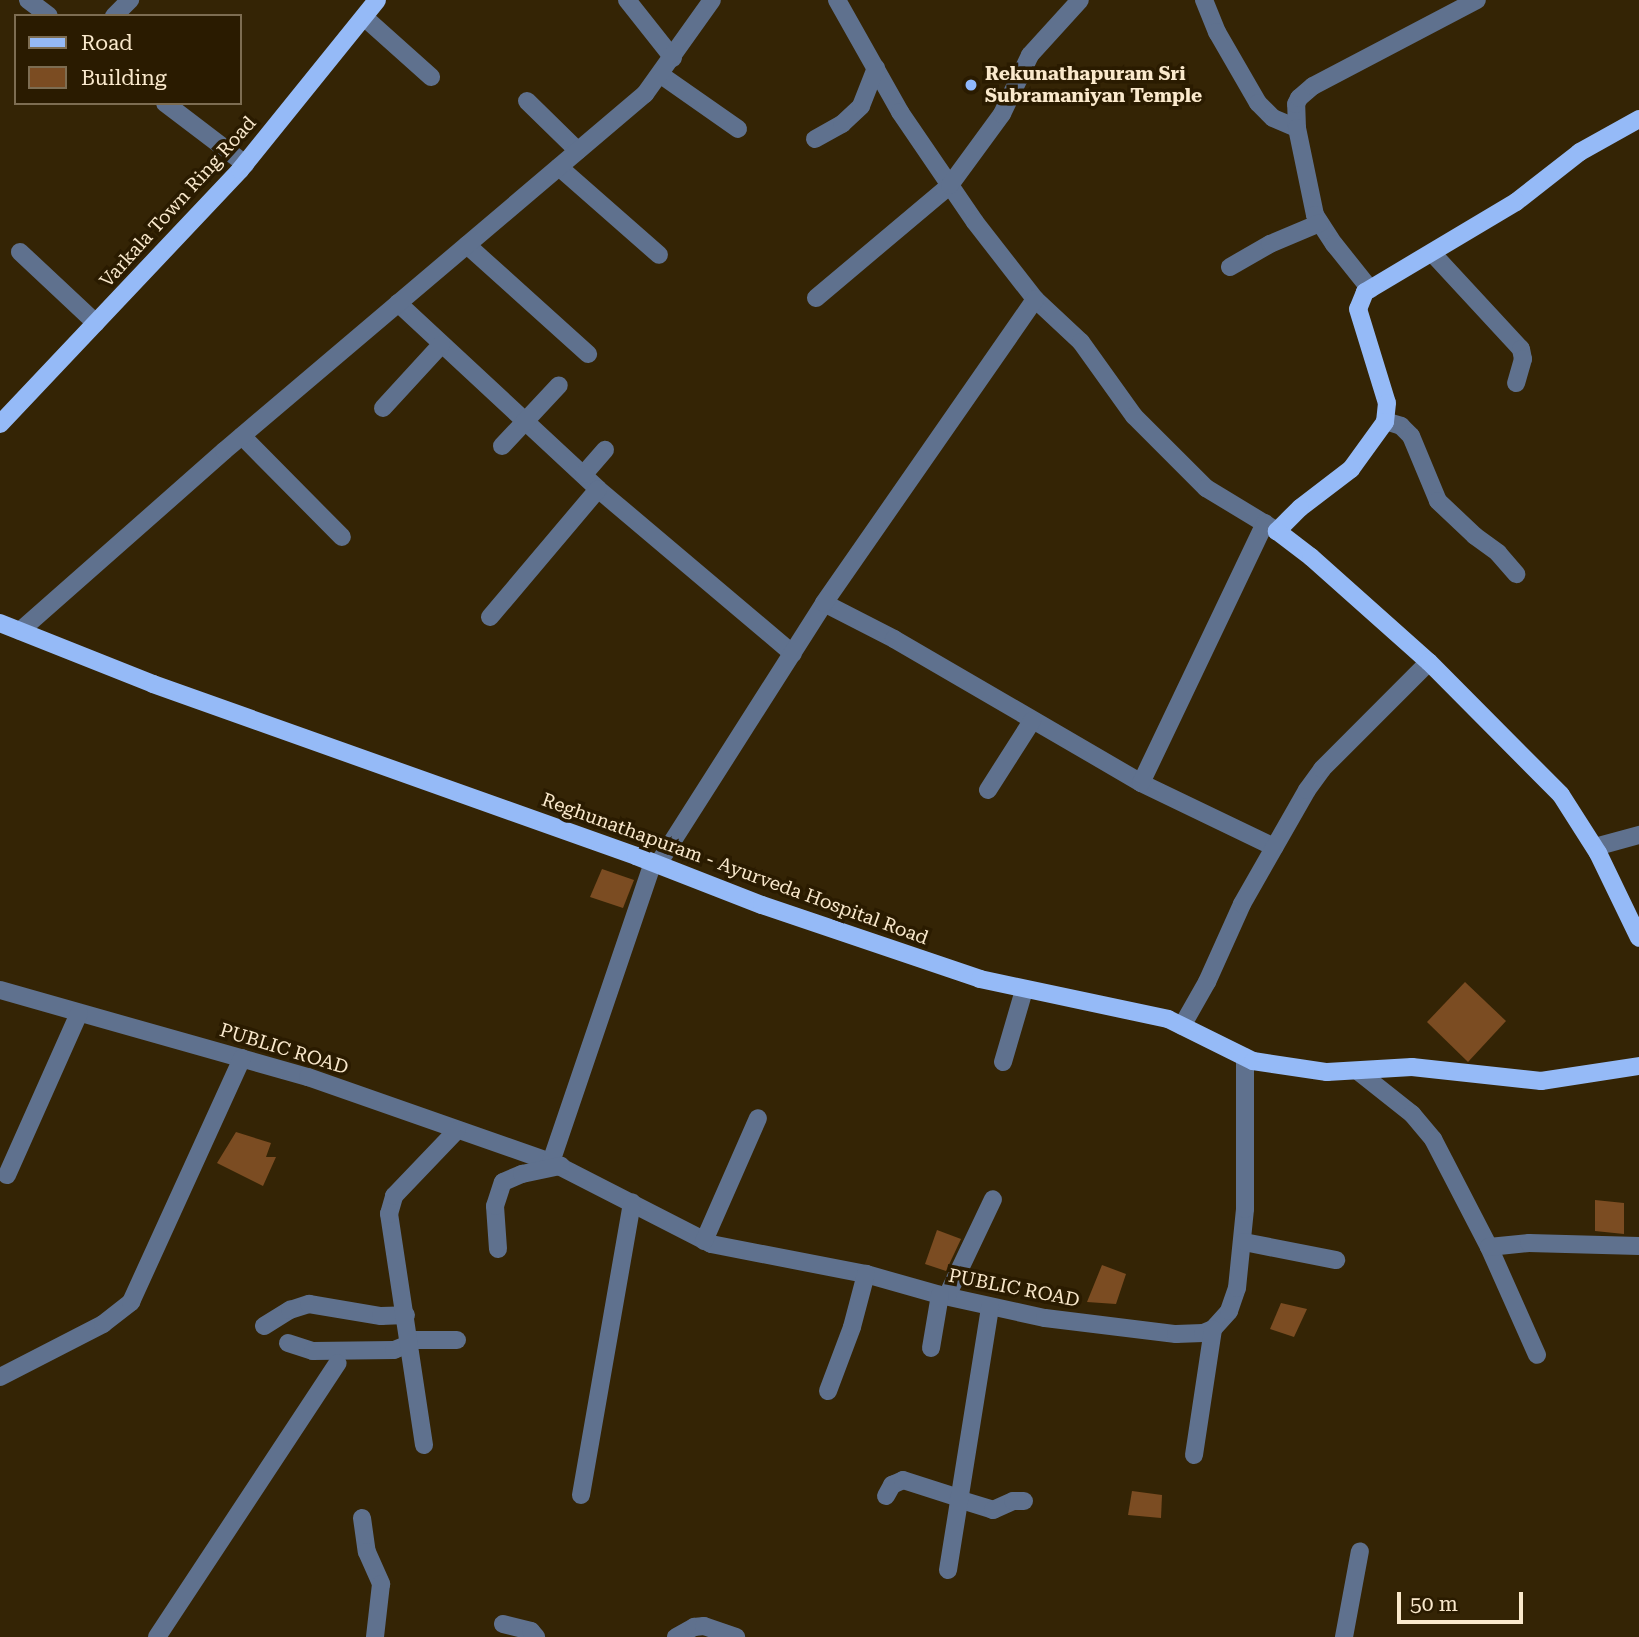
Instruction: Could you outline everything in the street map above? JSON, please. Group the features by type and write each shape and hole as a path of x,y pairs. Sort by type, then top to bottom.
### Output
{"main road":[{"name":"Varkala Town Ring Road","path":"0,424 245,164 377,0"},
{"path":"1639,119 1580,152 1516,202 1363,295 1358,307 1387,403 1385,421 1351,469 1271,527 1329,573 1429,662 1561,795 1595,847 1639,937"},
{"name":"Reghunathapuram - Ayurveda Hospital Road","path":"0,623 153,684 655,863 762,905 980,979 1168,1019 1245,1057 1285,1068 1359,1072 1412,1068 1541,1081 1639,1066"}],"street":[{"path":"28,0 46,14"},
{"path":"116,14 130,0"},
{"path":"626,0 673,58"},
{"path":"20,631 242,436 645,94 712,0"},
{"path":"837,0 900,112 950,185 1035,299 1081,342 1134,416 1206,488 1271,527 1141,783"},
{"path":"816,298 950,185 1002,114 1030,55 1080,0"},
{"path":"1204,0 1217,32 1258,103 1273,118 1297,128"},
{"path":"1370,289 1320,223 1311,203 1297,128 1296,104 1299,98 1314,86 1477,0"},
{"path":"364,17 431,77"},
{"path":"815,139 842,124 861,106 876,68"},
{"path":"661,75 737,129"},
{"path":"527,101 578,151"},
{"path":"168,105 245,164"},
{"path":"559,167 659,254"},
{"path":"1230,267 1270,244 1320,223"},
{"path":"467,245 588,354"},
{"path":"20,253 96,323"},
{"path":"1433,254 1521,349 1523,359 1516,383"},
{"path":"498,1249 495,1206 503,1182 556,1164 655,863 824,603 1035,299"},
{"path":"398,303 598,489 793,654"},
{"path":"383,408 441,345"},
{"path":"502,446 524,419 559,385"},
{"path":"1385,421 1401,426 1410,436 1438,501 1475,536 1498,553 1516,574"},
{"path":"242,436 342,537"},
{"path":"584,474 606,450"},
{"path":"490,617 598,489"},
{"path":"824,603 894,639 1141,783 1275,847"},
{"path":"1182,1026 1207,982 1242,904 1322,769 1429,662"},
{"path":"988,790 1032,721"},
{"path":"1595,847 1639,835"},
{"name":"PUBLIC ROAD","path":"0,990 308,1077 556,1164 704,1241 866,1275 939,1295 1045,1318 1176,1334 1203,1333 1213,1329"},
{"path":"1003,1062 1024,990"},
{"path":"7,1175 79,1013"},
{"path":"1194,1455 1213,1329 1225,1318 1232,1304 1244,1242 1245,1057"},
{"path":"0,1377 103,1324 131,1302 242,1058"},
{"path":"1359,1072 1412,1114 1433,1139 1489,1247 1537,1355"},
{"path":"704,1241 758,1118"},
{"path":"424,1445 389,1214 390,1204 416,1170 457,1130"},
{"path":"926,1342 939,1295 993,1199"},
{"path":"580,1495 632,1202"},
{"path":"1244,1242 1336,1260"},
{"path":"1489,1247 1529,1243 1639,1246"},
{"path":"828,1391 852,1327 866,1275"},
{"path":"264,1326 290,1310 309,1304 381,1316 406,1315"},
{"path":"948,1570 990,1307"},
{"path":"288,1343 313,1351 394,1350 409,1342 457,1340"},
{"path":"157,1637 338,1363"},
{"path":"886,1496 892,1485 903,1480 993,1510 1013,1501 1024,1501"},
{"path":"362,1518 367,1552 381,1584 375,1637"},
{"path":"1344,1637 1360,1551"},
{"path":"503,1624 531,1631 536,1637"},
{"path":"676,1637 694,1627 704,1626 736,1637"}],"building":[{"path":"602,869 634,880 623,908 590,897"},
{"path":"1465,982 1506,1021 1468,1062 1427,1022"},
{"path":"236,1132 271,1143 266,1157 276,1157 263,1186 217,1163"},
{"path":"1595,1200 1624,1203 1624,1234 1595,1231"},
{"path":"937,1230 961,1239 946,1271 925,1264"},
{"path":"1102,1265 1126,1274 1116,1304 1087,1302"},
{"path":"1281,1303 1307,1309 1294,1337 1270,1329"},
{"path":"1132,1491 1162,1495 1161,1518 1128,1515"}],"place":[{"name":"Rekunathapuram Sri Subramaniyan Temple","path":"971,85"}]}
